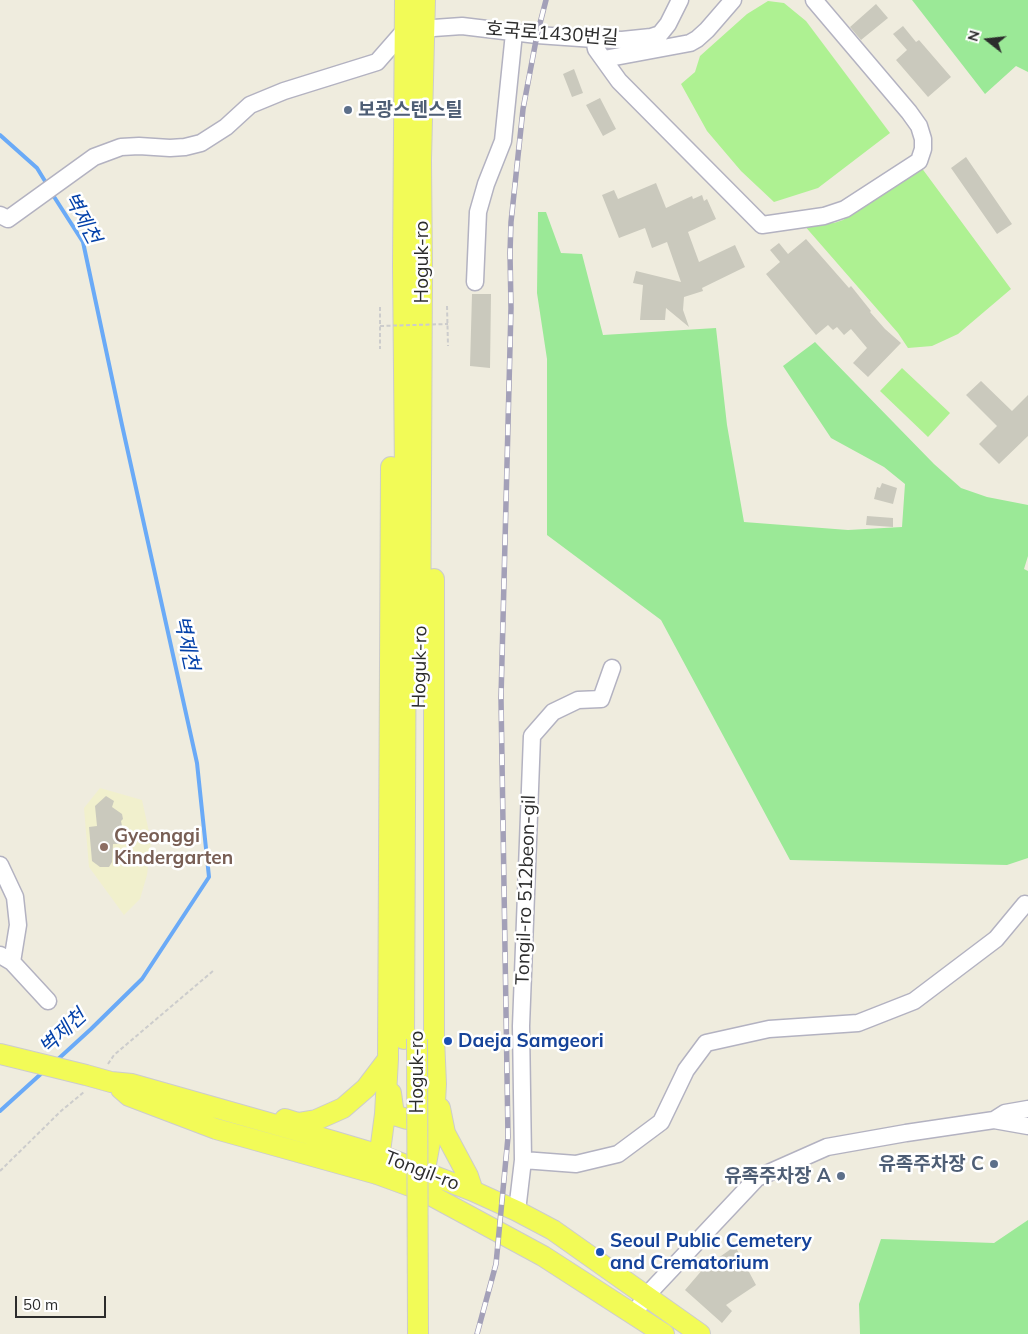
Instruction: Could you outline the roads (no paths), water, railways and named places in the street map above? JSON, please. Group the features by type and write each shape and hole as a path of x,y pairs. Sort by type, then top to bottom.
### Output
{"main road":[{"name":"Hoguk-ro","path":"404,1334 422,270 421,160 414,29 405,0"},
{"name":"Hoguk-ro","path":"418,1334 410,1039 403,266 414,29 425,0"},
{"path":"378,1165 386,1114 388,1059 392,433 403,266"},
{"path":"422,270 426,292 434,430 434,1038 436,1084 434,1120 423,1181"},
{"name":"Tongil-ro","path":"0,1054 111,1082 132,1084 199,1103 423,1181 473,1191 553,1230 700,1334"},
{"path":"388,1059 394,1115 407,1120 421,1118 436,1084"},
{"path":"199,1103 232,1104 298,1123 316,1120 343,1108 366,1088 388,1059"},
{"name":"Tongil-ro","path":"111,1082 129,1096 216,1130 378,1165"},
{"path":"436,1084 445,1133 468,1176 473,1191"},
{"name":"Tongil-ro","path":"423,1181 664,1334"}],"street":[{"name":"호국로1430번길","path":"414,29 462,26 514,33 594,39 622,40 651,37 660,34 668,24 680,0"},
{"path":"604,59 690,43 707,30 733,0"},
{"path":"594,39 596,49 619,81 762,225 824,216 844,209 919,161 923,149 923,139 919,126 909,112 814,0"},
{"path":"4,217 94,158 121,147 170,148 201,144 226,127 250,104 284,91 377,62 414,29"},
{"path":"475,282 478,212 486,184 503,141 514,33"},
{"name":"Tongil-ro 512beon-gil","path":"517,1211 523,1160 521,1026 532,736 552,712 578,700 601,699 612,668"},
{"path":"0,865 15,897 18,925 6,959 48,1001"},
{"path":"523,1160 576,1164 618,1154 661,1122 686,1070 706,1043 769,1029 858,1023 914,1002 996,939 1024,904"},
{"path":"994,1120 1005,1113 1028,1109"},
{"path":"634,1314 646,1296 757,1178 827,1147 994,1120 1028,1126"}],"waterway":[{"name":"벽제천","path":"0,135 37,168 48,186"},
{"name":"벽제천","path":"51,192 83,242 197,763 209,877 142,979 56,1061"},
{"name":"벽제천","path":"0,1111 43,1072"}],"railway":[{"path":"477,1334 496,1264 508,1137 501,698 511,308 511,222 523,109 537,35 546,0"}],"place":[{"name":"보광스텐스틸","path":"348,110"},
{"name":"Gyeonggi Kindergarten","path":"104,847"},
{"name":"Daeja Samgeori","path":"448,1041"},
{"name":"유족주차장 C","path":"994,1164"},
{"name":"유족주차장 A","path":"841,1176"},
{"name":"Seoul Public Cemetery and Crematorium","path":"600,1252"}]}
